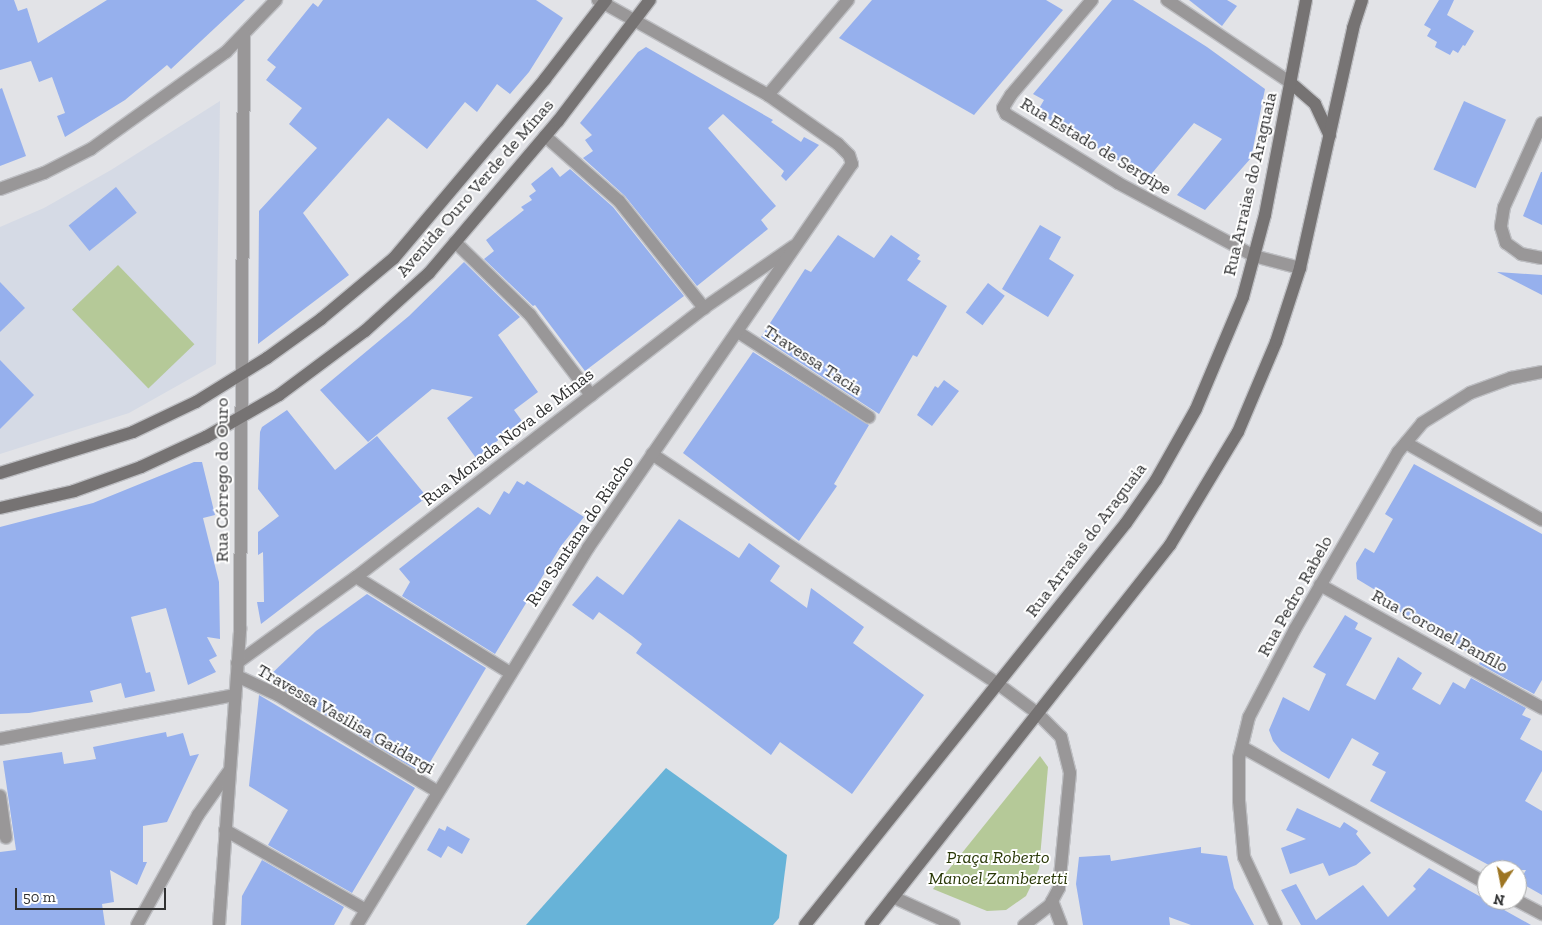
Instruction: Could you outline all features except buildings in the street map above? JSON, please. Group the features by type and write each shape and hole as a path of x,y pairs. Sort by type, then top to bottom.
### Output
{"main road":[{"name":"Avenida Ouro Verde de Minas","path":"0,508 74,491 141,467 279,395 365,331 429,272 455,242 545,136 650,0"},
{"name":"Rua Arraias do Araguaia","path":"805,925 998,684 1156,480 1196,409 1243,297 1254,256 1306,0"},
{"path":"871,925 1170,545 1198,504 1238,432 1276,342 1300,268 1362,0"},
{"name":"Avenida Ouro Verde de Minas","path":"0,473 133,432 196,402 321,319 394,258 545,79 602,1"},
{"path":"1290,84 1315,104 1330,136"}],"street":[{"path":"0,189 44,173 90,149 220,56 276,0"},
{"path":"602,1 768,95 848,0"},
{"name":"Rua Estado de Sergipe","path":"1092,0 1011,95 1003,108 1006,114 1118,184 1254,256 1300,268"},
{"path":"1167,0 1290,84"},
{"name":"Rua Córrego do Ouro","path":"219,925 240,629 240,374 244,34"},
{"name":"Rua Santana do Riacho","path":"357,925 588,548 850,169 852,160 838,144 768,95"},
{"path":"1542,123 1504,207 1501,226 1506,243 1521,254 1542,258"},
{"path":"545,136 619,202 704,308"},
{"name":"Rua Morada Nova de Minas","path":"237,663 356,577 704,308 802,241"},
{"path":"455,242 530,315 592,395"},
{"name":"Travessa Tacia","path":"738,332 869,418"},
{"name":"Rua Pedro Rabelo","path":"1276,925 1244,857 1239,801 1242,747 1249,717 1320,585 1406,443 1422,423 1470,393 1511,378 1542,372"},
{"path":"1406,443 1542,520"},
{"path":"652,454 998,684 1037,713 1061,737 1070,773 1064,853 1059,888 1052,901 1024,925"},
{"path":"356,577 510,673"},
{"name":"Rua Coronel Panfilo","path":"1320,585 1542,708"},
{"name":"Travessa Vasilisa Gaidargi","path":"237,676 278,695 438,792"},
{"path":"0,739 235,695"},
{"path":"1242,747 1477,878"},
{"path":"138,925 198,815 229,771"},
{"path":"0,796 6,838"},
{"path":"225,830 366,910"},
{"path":"893,897 954,925"},
{"path":"1052,901 1061,925"},
{"path":"1527,906 1542,914"}],"shaded area":[{"path":"220,101 216,364 129,413 0,454 0,227 44,208 111,170"}],"green space":[{"path":"118,265 194,344 148,389 72,309"},
{"name":"Praça Roberto Manoel Zamberetti","path":"1040,756 1048,767 1039,869 1026,896 1006,910 987,911 933,889"}],"water":[{"path":"666,768 787,855 779,918 773,925 526,925"}]}
